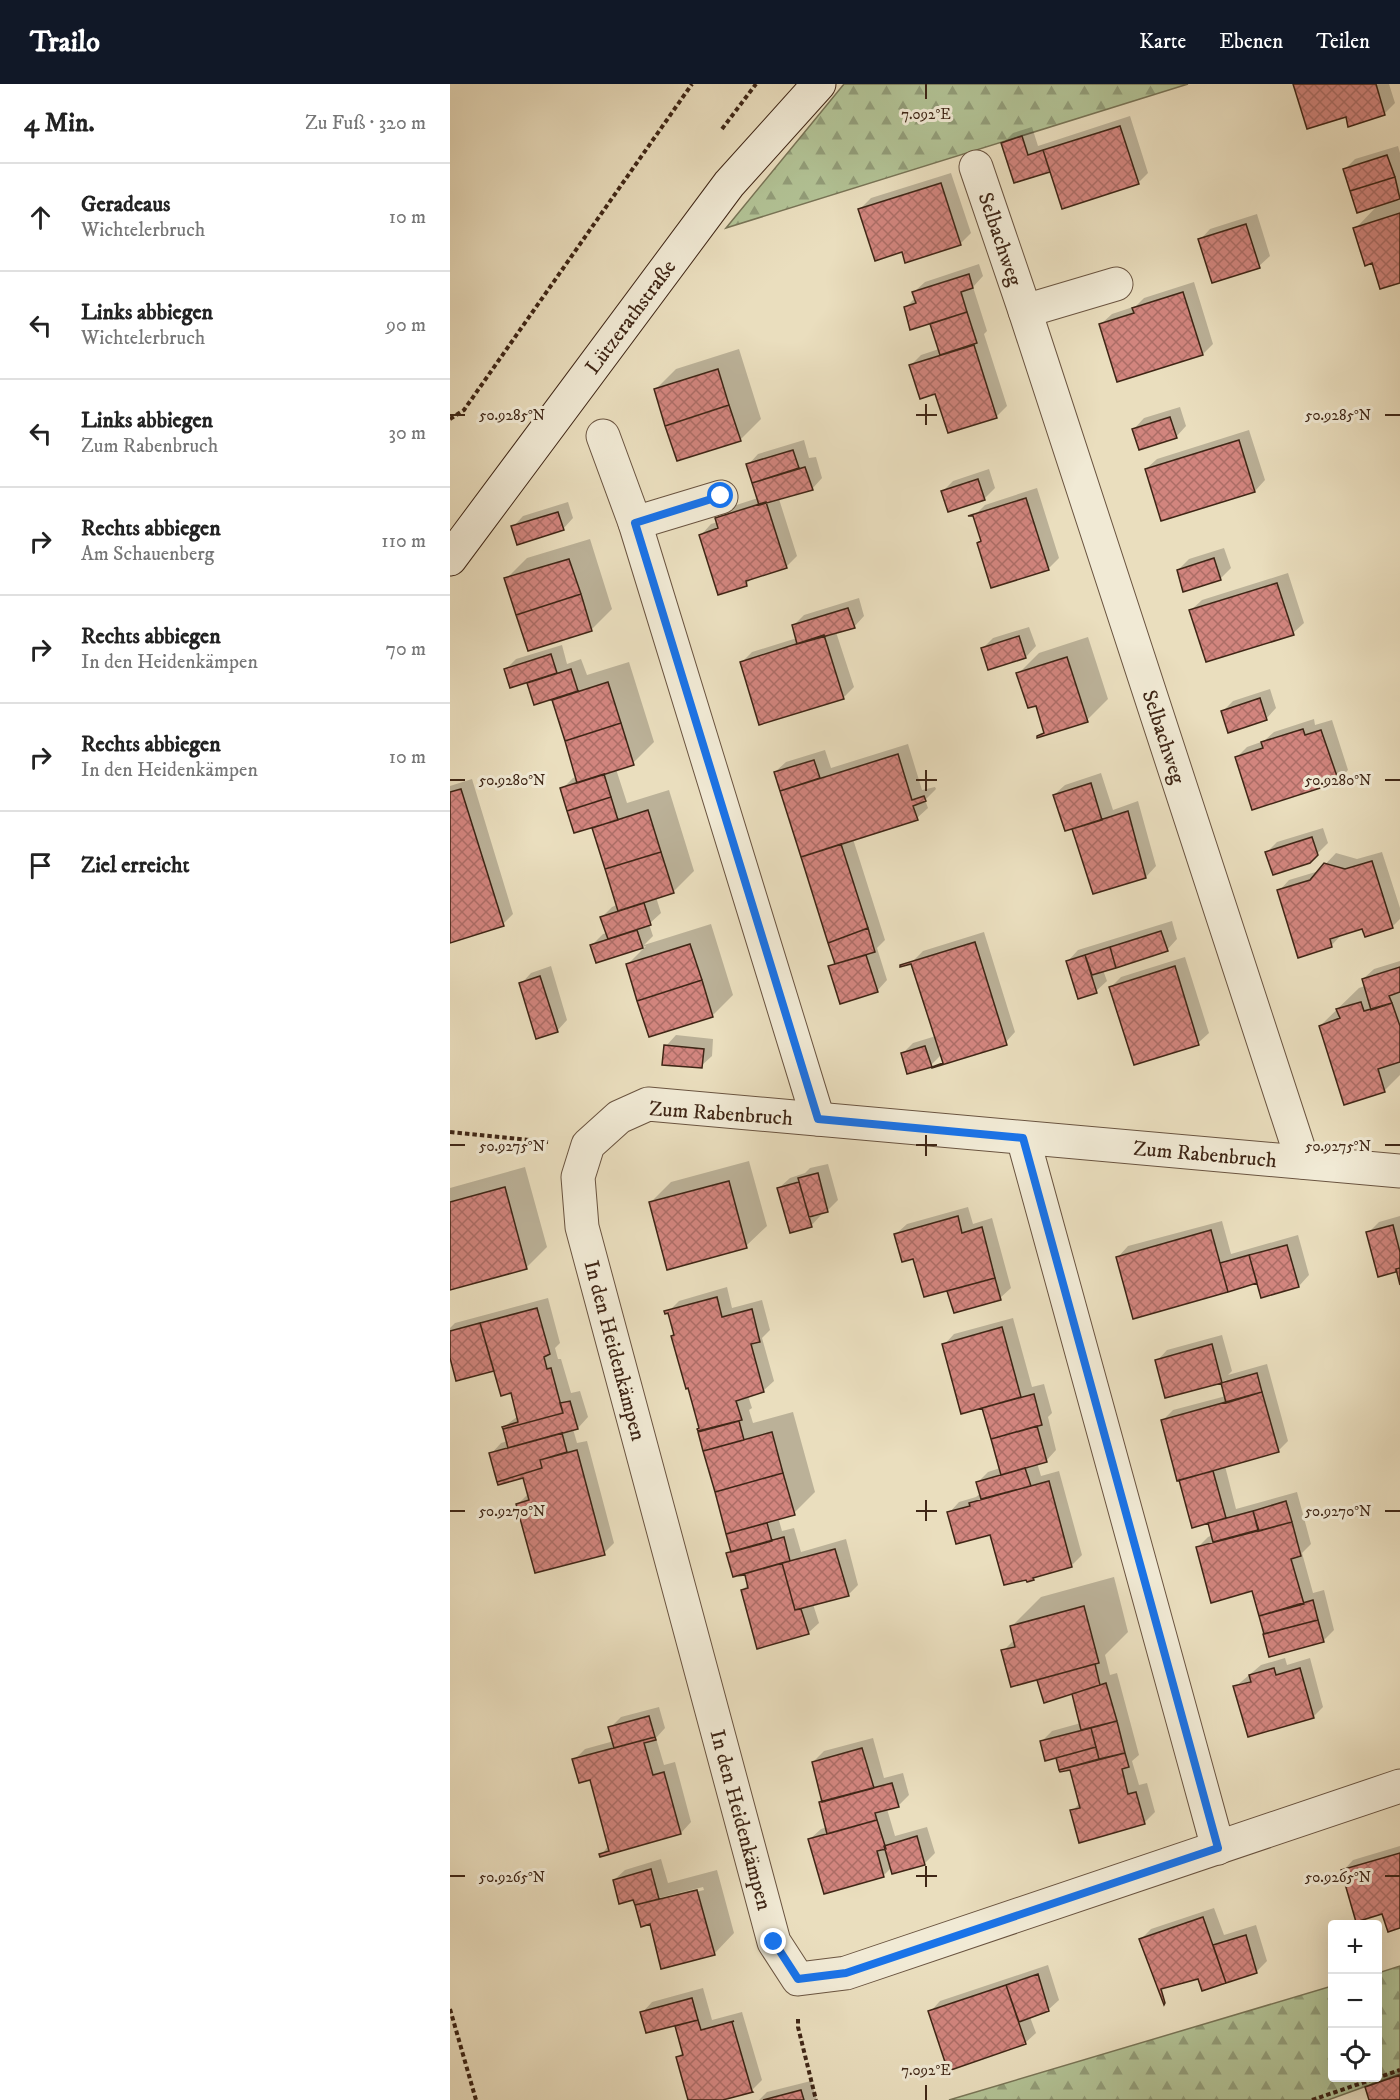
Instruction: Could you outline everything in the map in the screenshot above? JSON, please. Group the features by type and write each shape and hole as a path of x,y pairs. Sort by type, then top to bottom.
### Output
{"street":[{"name":"Lützerathstraße","path":"450,559 729,184 819,84"},
{"name":"Selbachweg","path":"976,167 1303,1162"},
{"name":"Selbachweg","path":"1025,311 1116,284"},
{"path":"603,436 635,523 818,1119"},
{"path":"635,523 721,496"},
{"name":"Zum Rabenbruch","path":"588,1145 619,1117 648,1104 1400,1171"},
{"path":"1023,1138 1218,1848"},
{"name":"In den Heidenkämpen","path":"588,1145 578,1177 582,1227 774,1942 798,1979"},
{"path":"798,1979 846,1973 1400,1786"}],"path":[{"path":"450,419 464,410 692,84"},
{"path":"450,1132 588,1145"},
{"path":"798,1979 798,2027 816,2100"},
{"path":"450,2008 476,2100"},
{"path":"1312,2100 1400,2070"}],"green space":[{"path":"844,84 1188,84 726,228"},
{"path":"1400,1966 1400,2074 1382,2080 1382,1974 1382,1972"},
{"path":"1328,1987 1328,2082 1378,2082 1328,2100 949,2100"}],"building":[{"path":"1293,84 1376,84 1385,115 1348,127 1346,117 1307,129"},
{"path":"1120,126 1139,184 1062,209 1043,150"},
{"path":"1022,136 1028,155 1043,150 1050,172 1014,183 1001,143"},
{"path":"1387,155 1395,177 1350,191 1343,169"},
{"path":"1395,177 1400,199 1357,213 1350,191"},
{"path":"941,183 961,245 905,263 902,252 875,261 858,209"},
{"path":"1400,213 1400,283 1380,289 1372,263 1365,266 1353,228"},
{"path":"1246,224 1260,268 1212,283 1198,239"},
{"path":"969,274 973,288 961,292 967,312 910,330 904,307 916,303 912,292"},
{"path":"1183,292 1203,355 1117,382 1099,324 1134,313 1132,308"},
{"path":"967,312 977,343 940,355 930,324"},
{"path":"974,345 997,418 948,433 935,394 920,399 909,365"},
{"path":"718,369 729,405 665,426 654,389"},
{"path":"729,405 741,441 677,461 665,426"},
{"path":"1170,417 1177,438 1139,450 1132,429"},
{"path":"1239,440 1255,492 1161,521 1145,469"},
{"path":"793,450 799,468 752,483 746,464"},
{"path":"805,467 813,490 759,505 752,483"},
{"path":"978,479 985,500 948,512 941,491"},
{"path":"1026,498 1049,570 991,588 977,543 981,541 973,516 968,516"},
{"path":"766,502 787,568 746,581 747,586 718,595 699,535 718,528 715,518"},
{"path":"558,512 564,530 517,545 511,526"},
{"path":"1214,558 1221,580 1183,592 1177,570"},
{"path":"569,559 581,594 516,615 504,578"},
{"path":"1277,583 1294,635 1206,662 1189,610"},
{"path":"581,594 592,631 528,651 516,615"},
{"path":"848,608 855,628 797,644 792,625"},
{"path":"824,635 844,699 759,725 740,662"},
{"path":"1019,636 1026,658 988,670 981,648"},
{"path":"551,654 557,673 510,688 504,669"},
{"path":"1067,657 1088,722 1037,738 1044,733 1036,706 1028,708 1016,673"},
{"path":"571,669 578,691 534,705 527,683"},
{"path":"608,682 621,723 565,741 552,700"},
{"path":"1260,698 1267,720 1228,733 1221,711"},
{"path":"621,723 634,765 577,783 565,741"},
{"path":"1303,729 1305,735 1321,730 1339,782 1252,810 1235,757 1263,748 1261,742"},
{"path":"898,754 912,800 924,796 926,801 913,806 918,820 801,857 780,791"},
{"path":"814,760 820,778 780,791 774,772"},
{"path":"604,774 611,797 567,811 560,788"},
{"path":"1091,783 1102,820 1065,831 1053,795"},
{"path":"461,789 504,926 450,943 450,792"},
{"path":"611,797 618,820 574,833 567,811"},
{"path":"648,810 661,852 605,869 592,828"},
{"path":"1128,811 1146,878 1093,894 1072,829"},
{"path":"1312,837 1318,855 1310,863 1273,875 1265,852"},
{"path":"841,844 868,928 828,943 801,857"},
{"path":"661,852 674,893 618,911 605,869"},
{"path":"1372,861 1393,928 1365,937 1362,929 1330,939 1332,947 1298,958 1277,890 1310,880 1324,863 1345,869"},
{"path":"644,903 651,925 608,939 600,917"},
{"path":"868,928 875,952 835,964 828,943"},
{"path":"637,930 643,948 596,963 590,945"},
{"path":"1161,931 1168,951 1116,968 1110,947"},
{"path":"975,942 1007,1045 932,1068 943,1063 911,964 900,967 900,965"},
{"path":"690,944 702,980 637,1001 626,964"},
{"path":"1110,947 1116,968 1092,975 1085,955"},
{"path":"866,955 878,992 840,1004 828,966"},
{"path":"1085,955 1097,993 1078,999 1066,961"},
{"path":"1175,966 1199,1045 1134,1065 1109,987"},
{"path":"1400,967 1400,992 1389,996 1392,1003 1371,1010 1362,979"},
{"path":"540,976 558,1032 536,1039 519,983"},
{"path":"702,980 713,1017 649,1037 637,1001"},
{"path":"1361,1002 1364,1011 1392,1003 1400,1026 1400,1062 1378,1069 1385,1092 1344,1105 1319,1026 1340,1018 1336,1009"},
{"path":"664,1045 704,1049 702,1068 662,1065"},
{"path":"925,1046 932,1067 907,1074 901,1053"},
{"path":"818,1173 828,1212 809,1217 798,1178"},
{"path":"729,1181 747,1248 667,1270 649,1202"},
{"path":"799,1182 812,1227 790,1233 777,1188"},
{"path":"505,1187 527,1269 450,1290 450,1202"},
{"path":"958,1216 962,1233 982,1227 995,1278 924,1297 913,1259 902,1262 894,1234"},
{"path":"1393,1225 1400,1252 1400,1268 1396,1269 1396,1272 1378,1277 1366,1232"},
{"path":"1211,1230 1228,1292 1133,1319 1116,1257"},
{"path":"1287,1245 1299,1287 1261,1298 1249,1255"},
{"path":"1249,1255 1257,1283 1228,1292 1220,1263"},
{"path":"1400,1268 1400,1285 1396,1269"},
{"path":"995,1278 1001,1300 954,1313 947,1291"},
{"path":"717,1297 722,1317 752,1309 760,1342 751,1344 764,1392 736,1401 742,1420 698,1431 688,1388 686,1389 671,1336 674,1335 668,1313 665,1314 664,1311"},
{"path":"537,1308 550,1354 544,1357 547,1369 551,1368 563,1413 503,1429 502,1427 518,1422 511,1393 501,1396 480,1323"},
{"path":"480,1323 494,1371 456,1381 450,1358 450,1331"},
{"path":"1002,1327 1021,1397 961,1414 942,1344"},
{"path":"1212,1344 1222,1383 1165,1398 1155,1360"},
{"path":"1257,1373 1262,1392 1226,1403 1221,1383"},
{"path":"1262,1392 1279,1452 1177,1481 1161,1420"},
{"path":"1034,1394 1042,1425 991,1439 982,1408"},
{"path":"570,1401 578,1429 508,1448 503,1429 563,1413 560,1403"},
{"path":"739,1421 744,1440 703,1451 698,1432"},
{"path":"1037,1426 1047,1462 1001,1475 991,1439"},
{"path":"772,1432 783,1473 715,1492 703,1451"},
{"path":"562,1433 567,1452 540,1460 542,1468 497,1482 489,1453"},
{"path":"577,1450 605,1555 535,1573 516,1504 529,1500 523,1478 498,1485 497,1482 542,1468 540,1460"},
{"path":"1025,1468 1031,1486 981,1499 976,1482"},
{"path":"1213,1471 1226,1518 1192,1528 1179,1480"},
{"path":"783,1473 795,1515 726,1534 715,1492"},
{"path":"1049,1481 1072,1567 1033,1578 1034,1580 1027,1582 1026,1580 1004,1585 990,1535 956,1544 947,1512 970,1506 969,1503"},
{"path":"1286,1501 1292,1522 1259,1531 1253,1511"},
{"path":"1253,1511 1258,1530 1213,1542 1208,1523"},
{"path":"1292,1522 1301,1556 1291,1559 1304,1604 1259,1616 1252,1591 1211,1603 1196,1547"},
{"path":"767,1523 772,1541 731,1552 726,1534"},
{"path":"784,1537 790,1561 733,1577 726,1553"},
{"path":"835,1549 849,1596 795,1610 782,1563"},
{"path":"782,1563 795,1610 801,1609 809,1634 757,1649 741,1590 748,1588 745,1575 736,1576"},
{"path":"1313,1600 1318,1620 1264,1634 1259,1616"},
{"path":"1084,1606 1099,1663 1011,1687 1001,1650 1015,1647 1010,1626"},
{"path":"1318,1620 1324,1642 1269,1657 1263,1634"},
{"path":"1095,1664 1100,1685 1044,1703 1037,1680"},
{"path":"1274,1668 1276,1675 1300,1668 1314,1718 1248,1737 1233,1686 1251,1682 1249,1675"},
{"path":"1106,1683 1117,1721 1081,1730 1072,1694"},
{"path":"649,1716 655,1737 614,1748 608,1727"},
{"path":"1117,1721 1125,1753 1099,1759 1091,1728"},
{"path":"1091,1728 1096,1747 1045,1761 1040,1741"},
{"path":"655,1737 656,1740 644,1743 653,1775 664,1772 681,1834 600,1857 599,1854 609,1851 590,1780 579,1783 572,1759"},
{"path":"1096,1747 1099,1759 1059,1770 1056,1758"},
{"path":"862,1748 874,1788 822,1802 812,1762"},
{"path":"1125,1753 1129,1767 1122,1769 1128,1794 1136,1792 1145,1824 1079,1843 1070,1810 1080,1808 1070,1770 1060,1772 1059,1770"},
{"path":"892,1783 899,1807 875,1813 877,1820 827,1834 819,1802"},
{"path":"877,1820 886,1849 877,1851 884,1877 824,1894 808,1839"},
{"path":"917,1836 925,1865 892,1874 884,1846"},
{"path":"1400,1853 1400,1928 1388,1932 1382,1914 1355,1920 1341,1870"},
{"path":"651,1869 659,1899 635,1905 633,1900 619,1904 613,1880"},
{"path":"697,1890 715,1955 661,1969 650,1924 641,1927 635,1905"},
{"path":"1203,1917 1226,1983 1202,1991 1198,1979 1161,1989 1164,2005 1139,1939"},
{"path":"1246,1935 1257,1973 1226,1983 1213,1945"},
{"path":"1038,1974 1049,2011 1019,2022 1006,1985"},
{"path":"1006,1985 1026,2044 948,2071 928,2011"},
{"path":"692,1998 698,2020 646,2033 640,2012"},
{"path":"698,2020 701,2030 734,2021 732,2022 753,2092 723,2100 688,2100 676,2057 683,2055 675,2026"},
{"path":"1400,2075 1400,2100 1369,2100 1365,2087"},
{"path":"801,2090 804,2100 763,2100"}],"route":[{"path":"721,496 635,523 818,1119 1023,1138 1218,1848 846,1973 798,1979 774,1942"}]}
